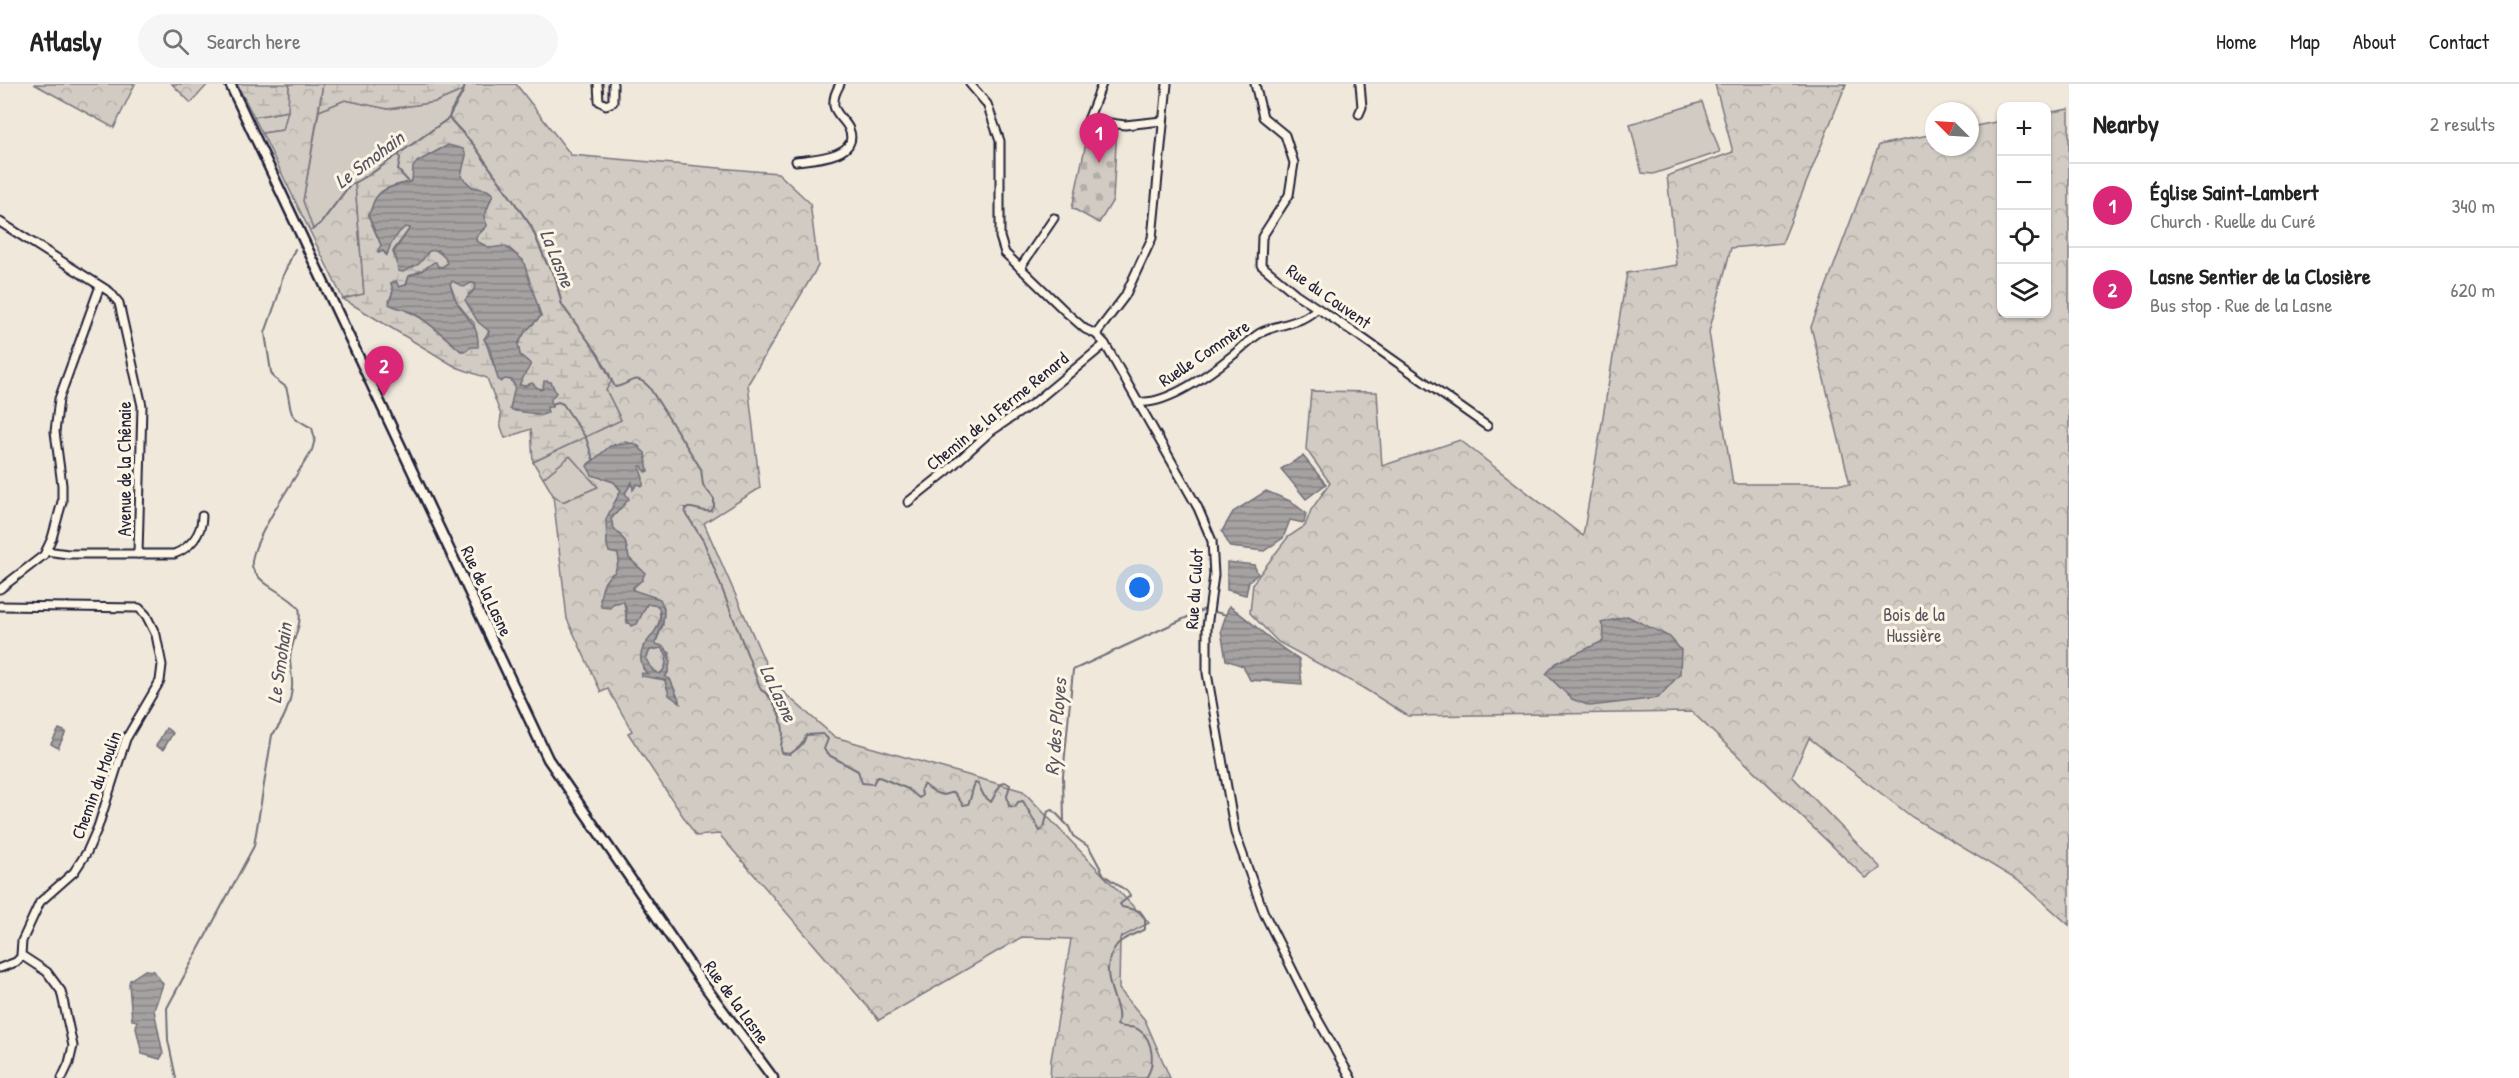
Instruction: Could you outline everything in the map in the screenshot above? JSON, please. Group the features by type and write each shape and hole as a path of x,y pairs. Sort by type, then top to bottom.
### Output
{"street":[{"name":"Rue de la Lasne","path":"230,84 548,759 701,981 773,1078"},
{"path":"598,84 599,101 606,105 613,102 613,84"},
{"path":"796,161 816,159 846,150 850,145 852,141 849,129 834,106 834,96 840,84"},
{"name":"Rue du Culot","path":"970,84 987,104 1000,141 1000,237 1005,253 1085,329 1096,334 1105,344 1198,508 1212,541 1214,575 1207,627 1207,673 1235,833 1242,858 1264,913 1313,1011 1350,1078"},
{"path":"1102,84 1088,120 1125,125 1162,122"},
{"path":"1096,334 1125,296 1152,238 1167,84"},
{"name":"Rue du Couvent","path":"1256,84 1263,117 1285,135 1294,163 1288,195 1262,237 1261,266 1296,294 1487,426"},
{"path":"1359,114 1362,107 1360,84"},
{"path":"1020,268 1054,218"},
{"name":"Avenue de la Chênaie","path":"0,222 110,292 119,303 142,406 138,554"},
{"path":"0,589 46,551 62,502 55,416 100,286"},
{"name":"Ruelle Commère","path":"1139,402 1162,400 1218,367 1263,332 1298,321 1313,313 1317,308"},
{"name":"Chemin de la Ferme Renard","path":"908,502 990,432 1035,402 1105,344"},
{"path":"46,551 160,555 181,552 197,536 201,529 202,516"},
{"name":"Chemin du Moulin","path":"0,606 139,608 152,625 162,665 160,681 155,692 123,744 98,826 87,852 74,872 40,902 22,941 22,956"},
{"path":"0,968 16,962 22,956 47,972 61,991 73,1046 62,1078"}],"green space":[{"path":"34,84 135,84 114,128"},
{"path":"172,84 208,84 191,103"},
{"path":"237,84 289,84 288,111 254,117"},
{"path":"289,84 323,84 303,201 313,229 321,223 349,186 355,183 364,294 343,299 262,133 283,130 288,111"},
{"path":"323,84 465,84 464,90 436,102 388,109 345,100 319,111"},
{"path":"465,84 516,84 571,155 778,173 810,203 818,266 748,384 760,488 704,523 775,685 835,737 1023,791 1149,923 1120,938 1119,989 1145,1020 1170,1078 1050,1078 1071,939 1022,937 879,1020 719,834 696,836 628,733 632,731 608,689 601,692 567,619 553,495 563,502 598,487 570,456 543,478 533,462 621,420 562,305 555,276 547,264 531,226 473,144 449,118","holes":["626,442 639,446 647,462 639,467 642,486 639,484 632,486 632,482 625,493 628,498 611,519 613,506 621,491 614,482 592,475 588,464 615,444","611,519 613,527 625,541 629,558 643,571 642,580 633,588 633,591 657,598 664,607 663,625 655,644 670,653 668,673 665,677 670,679 679,700 667,688 665,680 651,676 643,669 643,646 657,628 660,616 658,605 647,604 637,624 627,623 624,602 614,603 600,600 605,582 615,572 619,560 618,554 607,545"]},
{"name":"Bois de la Hussière","path":"1715,84 1846,84 1782,243 1731,248 1709,332 1733,484 1850,484 1811,327 1879,145 1925,136 1925,156 1979,156 1979,125 1997,122 1997,318 2051,318 2051,112 2069,109 2069,925 2022,883 1912,817 1809,738 1792,776 1881,868 1866,878 1692,712 1408,716 1360,686 1278,642 1250,613 1253,583 1288,537 1305,526 1311,510 1330,483 1306,449 1311,391 1377,392 1382,466 1460,440 1583,536 1627,273 1677,265 1667,176 1733,152"},
{"path":"464,90 451,110 449,118 372,173 349,186 321,223 312,230 303,201 319,111 345,100 388,109 436,102"},
{"path":"1702,102 1720,152 1653,174 1642,173 1630,124"},
{"path":"288,111 283,130 262,133 254,117"},
{"path":"449,118 473,144 531,226 547,264 555,276 562,305 598,354 610,375 611,382 606,390 621,420 533,462 531,429 505,438 500,424 501,415 487,378 456,367 343,299 364,294 355,183","holes":["440,149 466,155 460,176 472,187 487,190 493,194 484,217 487,226 476,237 476,241 490,248 509,248 522,260 541,316 525,332 518,344 520,355 530,364 519,385 543,389 547,413 539,416 528,411 515,411 515,386 511,380 499,374 493,364 484,339 489,331 468,294 474,290 476,284 452,280 450,284 457,303 474,323 477,341 461,351 427,322 389,301 393,291 391,283 396,282 399,287 406,285 409,276 432,265 443,267 447,263 446,258 434,249 420,259 396,263 393,251 410,228 405,227 393,240 386,255 383,251 379,253 381,245 368,215 374,201 386,189 412,181 417,162"]},
{"path":"1090,124 1101,126 1099,146 1104,146 1106,125 1117,126 1113,200 1099,223 1072,208"},
{"path":"570,456 598,487 562,502 553,495 543,478"},
{"path":"661,648 667,655 665,668 660,674 653,671 646,659 650,650"}],"shaded area":[{"path":"448,145 463,149 466,155 461,176 472,187 487,190 493,194 484,217 487,225 476,237 476,241 490,248 504,246 523,260 541,316 525,332 518,344 520,355 531,364 519,385 525,386 532,383 540,390 543,389 544,381 551,382 556,393 551,399 552,407 547,407 548,413 529,413 510,409 515,386 511,380 505,379 501,382 498,379 489,347 484,339 488,336 489,331 478,322 465,300 476,284 471,283 464,287 452,281 450,284 456,300 477,333 478,347 471,347 466,351 461,351 412,312 389,304 393,291 391,283 396,281 399,287 406,285 409,276 420,272 434,262 438,267 443,267 447,263 438,250 429,251 419,264 403,272 398,271 396,256 393,253 410,228 405,227 398,233 387,255 383,251 377,252 381,245 368,215 381,192 412,181 413,167 417,162"},
{"path":"634,443 645,453 648,471 645,472 642,466 639,467 643,486 637,484 633,490 632,482 625,493 629,499 611,519 613,527 625,541 629,558 645,573 633,590 660,599 663,605 663,622 655,644 661,645 668,652 670,661 665,677 670,679 680,703 669,695 665,680 641,676 642,673 647,674 641,663 641,654 659,624 661,616 658,606 647,604 637,624 631,626 626,618 624,602 614,603 610,608 601,607 603,587 607,578 615,572 619,560 618,554 609,552 606,519 621,490 614,482 592,475 587,466 610,446","holes":["661,648 667,655 665,668 660,674 653,671 646,659 650,650"]},
{"path":"1303,456 1326,484 1306,499 1281,469"},
{"path":"1266,491 1290,501 1306,513 1304,523 1290,520 1283,538 1264,551 1230,547 1222,531 1233,512"},
{"path":"1227,562 1254,565 1258,574 1249,581 1246,595 1227,590"},
{"path":"1229,606 1280,647 1299,659 1302,684 1250,680 1243,666 1226,660 1221,630"},
{"path":"1627,616 1670,637 1681,650 1680,674 1658,698 1590,706 1572,699 1546,674 1556,663 1603,641 1604,630 1601,623"},
{"path":"166,728 173,733 163,750 156,746"},
{"path":"59,729 66,732 58,748 51,744"},
{"path":"145,970 154,971 163,984 154,1010 163,1054 160,1059 142,1054 136,1028 137,1021 132,1020 130,980"}],"waterway":[{"name":"La Lasne","path":"465,84 449,118 473,144 531,226 547,264 555,276 562,305 598,354 615,387 636,379 649,387 701,469 703,485 714,499 714,507 711,511 685,508 685,512 704,542 761,690 770,697 779,715 783,728 782,753 790,754 802,744 806,735 823,734 828,739 824,749 827,754 858,771 862,783 873,784 879,777 908,789 919,798 922,796 923,784 936,793 944,795 954,792 963,805 968,804 975,783 991,802 1001,784 1005,782 1010,785 1007,796 1009,806 1015,807 1018,802 1023,801 1040,831 1044,828 1048,811 1053,810 1069,827 1073,836 1089,847 1104,875 1128,892 1130,896 1120,904 1122,907 1140,911 1145,918 1145,929 1118,943 1110,957 1108,968 1117,1008 1117,1025 1139,1030 1148,1040 1152,1060 1146,1078"},
{"name":"Le Smohain","path":"312,230 321,223 349,186 372,173 449,118"},
{"path":"398,153 400,158 398,170 409,182"},
{"name":"Le Smohain","path":"176,1078 168,1040 167,1008 254,846 272,735 283,719 291,693 290,659 298,627 299,608 257,575 253,569 252,560 264,529 312,450 315,439 312,428 297,419 291,412 286,387 274,378 271,372 265,333 282,278 295,249"},
{"path":"552,404 558,402 563,404 586,438 593,459"},
{"name":"Ry des Ployes","path":"1064,822 1063,776 1073,670 1205,609"},
{"name":"Ry des Ployes","path":"1215,612 1227,615"}],"place":[{"name":"Église Saint-Lambert","path":"1099,163"},
{"name":"Lasne Sentier de la Closière","path":"384,396"}]}
